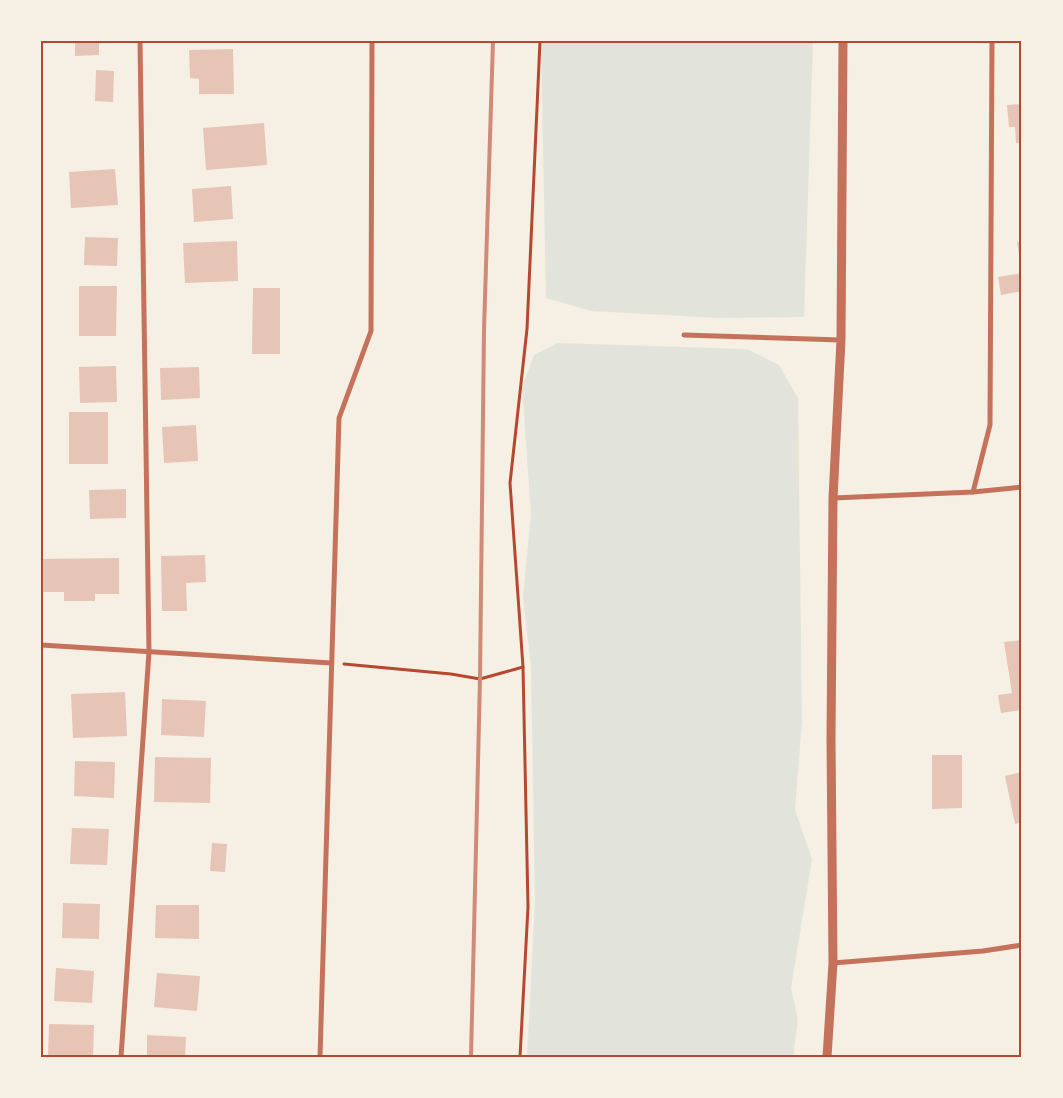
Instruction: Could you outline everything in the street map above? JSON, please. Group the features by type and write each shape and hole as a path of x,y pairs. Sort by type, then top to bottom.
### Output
{"street":[{"path":"122,1057 149,652 140,41"},
{"path":"320,1057 339,418 371,331 372,41"},
{"path":"827,1057 833,962 831,739 833,498 841,340 844,41"},
{"path":"974,492 990,425 992,41"},
{"path":"684,335 841,340"},
{"path":"833,498 974,492 1022,487"},
{"path":"41,645 331,662"},
{"path":"833,962 982,951 1022,945"}],"path":[{"path":"520,1057 528,907 523,667 510,483 527,328 540,41"},
{"path":"331,662 451,674 480,679 523,667"}],"shaded area":[{"path":"540,41 813,41 804,317 720,318 591,311 546,298"},
{"path":"558,343 747,349 779,365 798,398 802,721 795,810 812,859 791,988 798,1020 793,1057 527,1057 535,903 531,667 523,597 531,514 522,387 534,355"}],"building":[{"path":"75,41 99,41 99,55 75,56"},
{"path":"233,49 234,94 199,94 199,79 190,78 189,50"},
{"path":"96,70 114,71 113,102 95,101"},
{"path":"1022,104 1022,143 1016,143 1015,127 1009,127 1007,105"},
{"path":"264,123 267,165 206,170 203,128"},
{"path":"115,169 118,205 71,208 69,172"},
{"path":"231,186 233,219 194,222 192,189"},
{"path":"85,237 118,238 117,266 84,265"},
{"path":"237,241 238,281 185,283 183,243"},
{"path":"1022,241 1022,266 1021,266 1017,242"},
{"path":"1022,273 1022,291 1001,295 998,277"},
{"path":"79,286 117,286 116,336 79,336"},
{"path":"253,288 280,288 280,354 252,354"},
{"path":"116,366 117,402 80,403 79,367"},
{"path":"199,367 200,398 161,400 160,368"},
{"path":"69,412 108,412 108,464 69,464"},
{"path":"196,425 198,461 164,463 162,427"},
{"path":"126,489 126,518 90,519 89,490"},
{"path":"205,555 206,582 186,583 187,611 162,611 161,556"},
{"path":"119,558 119,594 95,594 95,601 64,601 64,592 41,592 41,559"},
{"path":"1022,640 1022,710 1001,713 998,695 1012,693 1004,642"},
{"path":"125,692 127,736 73,738 71,694"},
{"path":"162,699 206,701 204,737 161,735"},
{"path":"932,755 962,755 962,808 932,809"},
{"path":"155,757 211,758 210,803 154,802"},
{"path":"75,761 115,762 114,798 74,796"},
{"path":"1022,772 1022,822 1015,824 1005,776"},
{"path":"72,828 109,829 107,865 70,864"},
{"path":"212,843 227,844 225,872 210,871"},
{"path":"63,903 100,904 99,939 62,938"},
{"path":"156,905 199,905 199,939 155,938"},
{"path":"56,968 94,971 92,1003 54,1001"},
{"path":"157,973 200,976 197,1011 154,1007"},
{"path":"49,1024 94,1025 93,1057 48,1057"},
{"path":"147,1035 186,1037 185,1057 147,1057"}],"railway":[{"path":"471,1057 480,679 484,330 493,41"}]}
